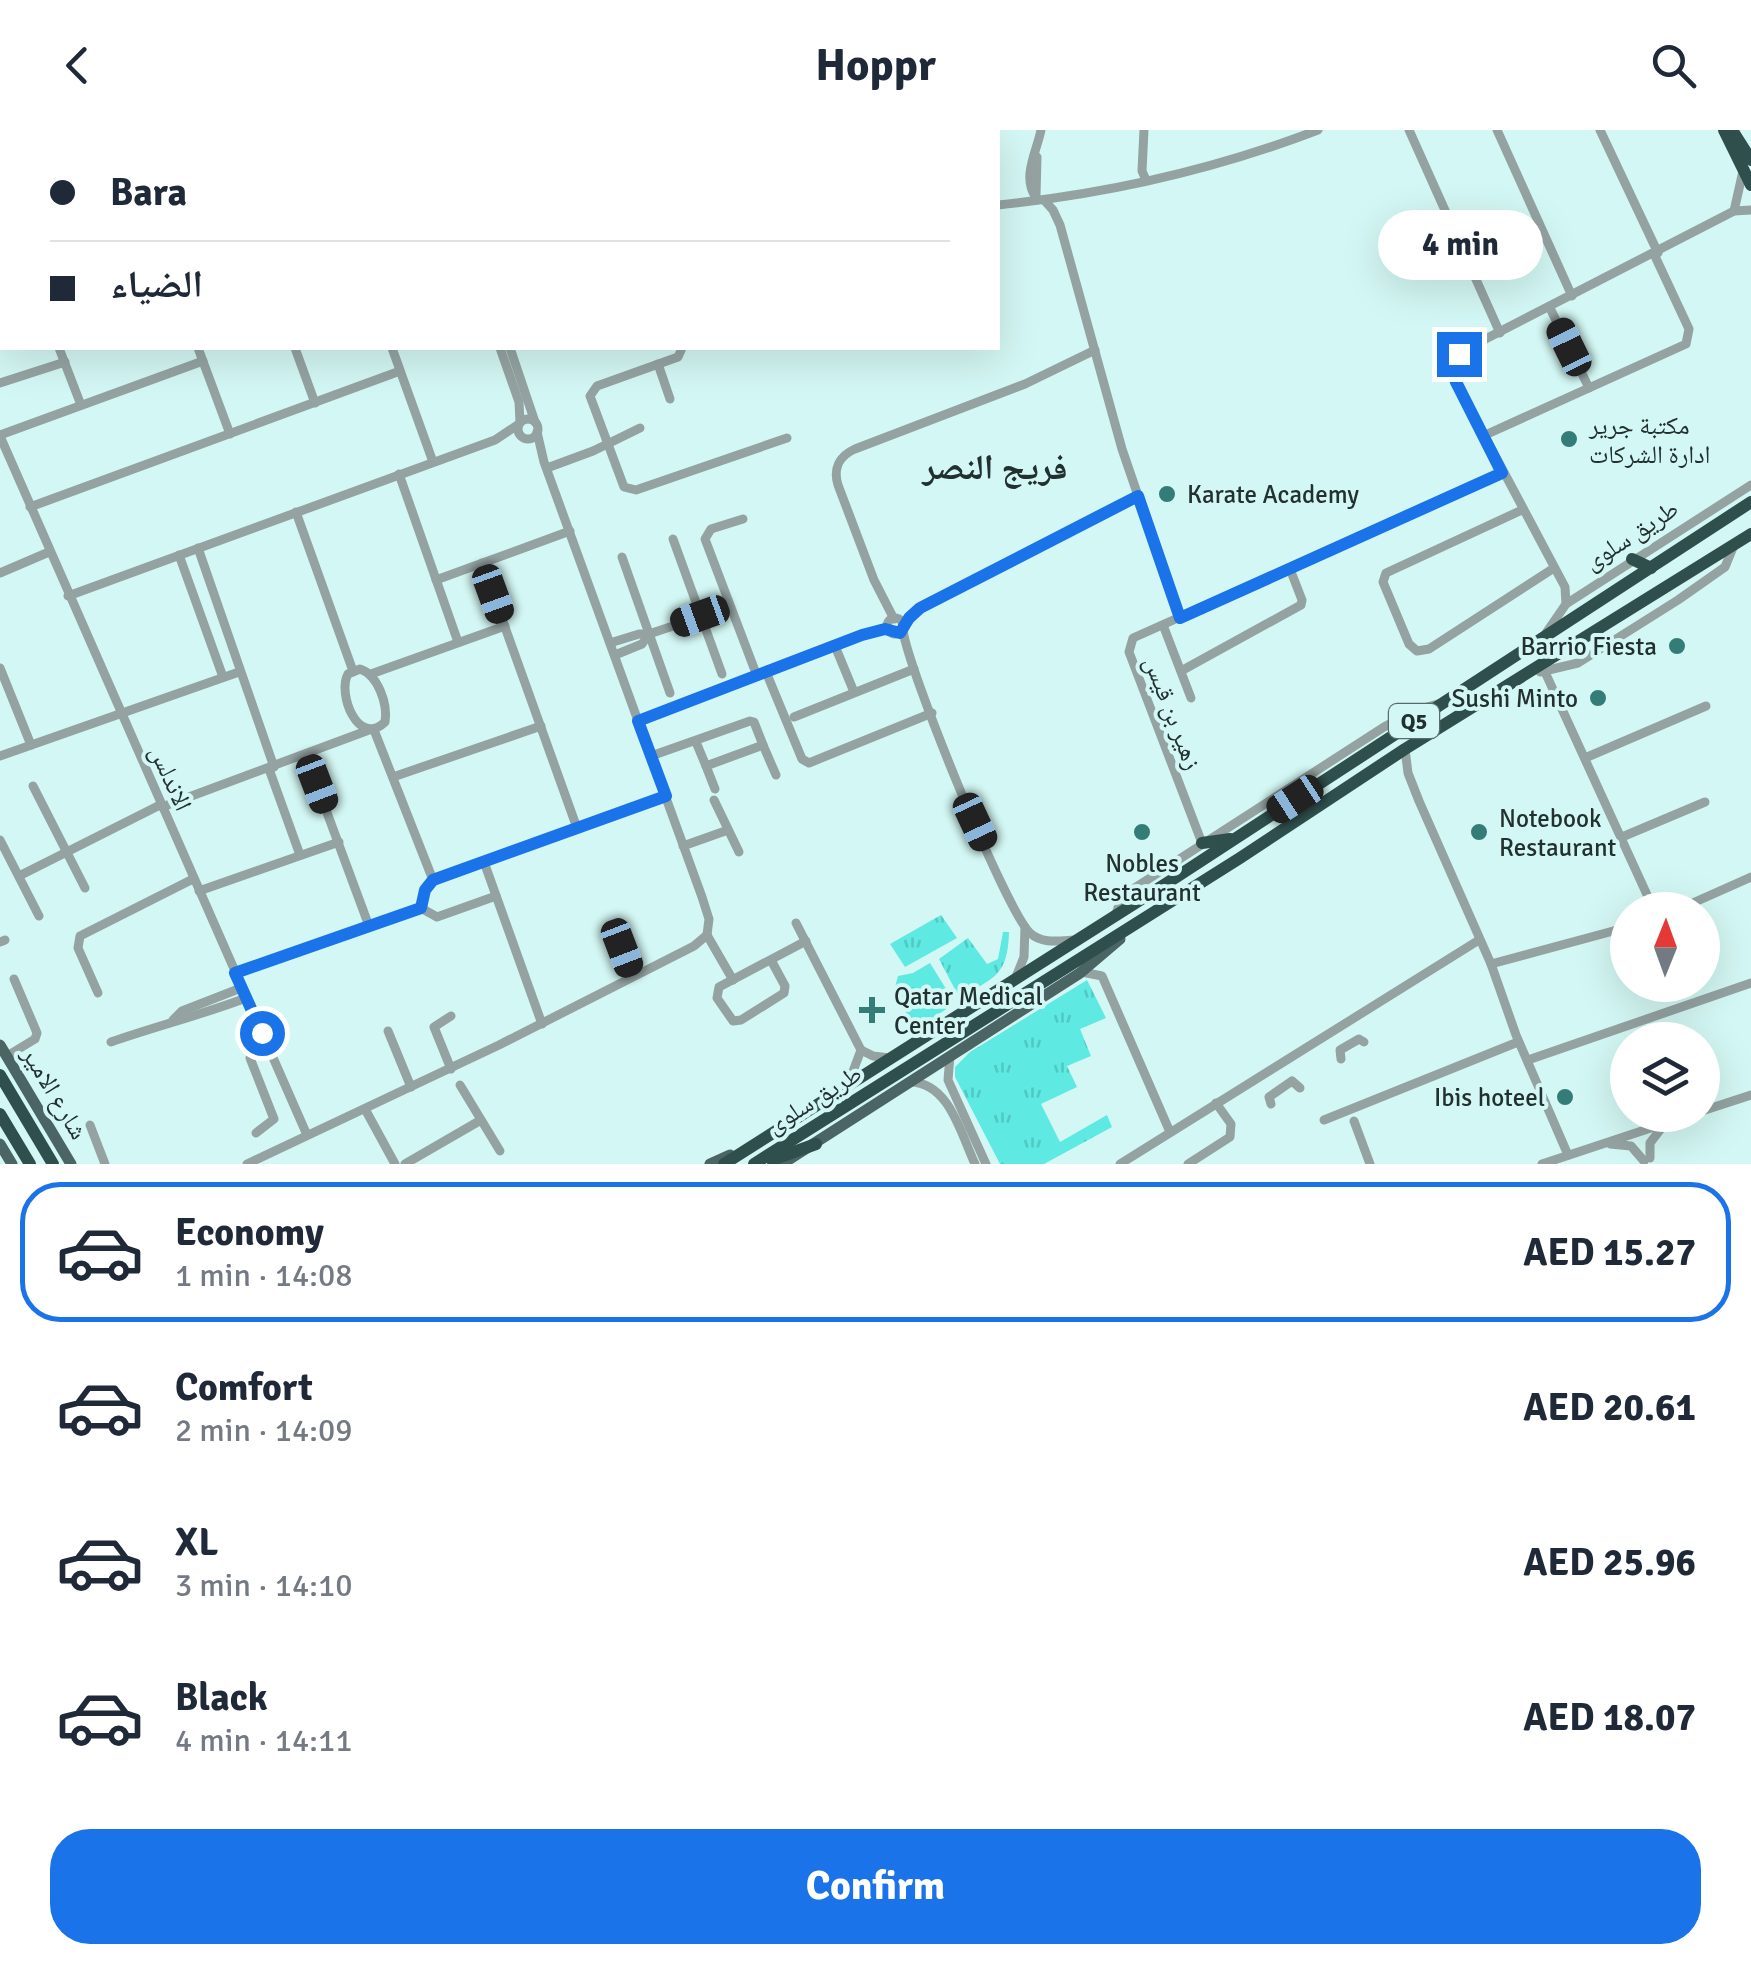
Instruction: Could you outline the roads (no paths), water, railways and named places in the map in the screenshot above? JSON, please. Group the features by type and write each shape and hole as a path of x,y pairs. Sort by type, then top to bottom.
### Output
{"highway":[{"path":"1724,130 1747,165"},
{"path":"1732,130 1751,184"},
{"name":"طريق سلوى","path":"724,1164 1237,837 1751,502"},
{"path":"1621,616 1642,593 1751,524"},
{"name":"طريق سلوى","path":"757,1164 1387,761 1751,534"},
{"path":"1632,560 1651,568"},
{"path":"1202,844 1237,837"},
{"path":"0,1075 53,1164"},
{"path":"0,1114 30,1164"},
{"path":"757,1164 816,1144"}],"main road":[{"name":"طريق سلوى","path":"782,1164 1080,973 1152,913"},
{"name":"شارع الامير","path":"3,1050 70,1164"},
{"path":"0,1144 12,1164"},
{"name":"طريق سلوى","path":"710,1164 752,1146"}],"street":[{"path":"132,130 141,130"},
{"path":"1038,197 1036,155 1041,130"},
{"path":"1144,130 1142,147 1147,180"},
{"path":"1409,130 1500,333"},
{"path":"1497,130 1572,296"},
{"path":"1484,436 1682,348 1689,339 1689,329 1600,130"},
{"path":"1038,197 1067,196 1147,180 1266,148 1312,131"},
{"path":"1734,210 1747,165"},
{"path":"1000,203 1116,186"},
{"path":"1060,225 1060,208 1067,196"},
{"path":"1038,197 1053,210 1060,225 1118,436 1180,618"},
{"path":"1566,604 1564,587 1452,370 1459,354 1734,210 1751,210"},
{"path":"1550,308 1590,388"},
{"path":"60,350 81,406"},
{"path":"199,350 230,434"},
{"path":"295,350 315,402"},
{"path":"393,350 433,462"},
{"path":"501,350 519,402 518,432 545,465"},
{"path":"511,350 545,465 709,919 707,935 733,980"},
{"path":"681,350 678,357 592,390 590,400 624,487 636,490 786,438"},
{"path":"1076,940 1046,941 1036,938 1025,926 975,822 913,666 889,625 836,478 842,457 855,449 1038,378 1095,350"},
{"path":"0,437 204,361"},
{"path":"0,383 64,362"},
{"path":"658,364 670,399"},
{"path":"30,507 400,371"},
{"path":"495,440 529,419 536,427"},
{"path":"68,596 495,440 524,437 536,427"},
{"path":"545,465 640,428"},
{"name":"الاندلس","path":"0,437 307,1135"},
{"name":"زهير بن قيس","path":"1202,844 1128,647 1133,638 1502,473"},
{"path":"400,474 458,642"},
{"name":"طريق سلوى","path":"1546,633 1566,604 1751,484"},
{"path":"904,628 920,608 1138,496"},
{"path":"1522,510 1386,573 1383,582 1409,644 1416,652 1428,648 1554,568"},
{"path":"296,512 354,670"},
{"path":"743,519 708,532 706,543 802,759 812,763 932,713"},
{"path":"436,580 570,531"},
{"path":"673,540 722,674"},
{"name":"طريق سلوى","path":"1528,674 1565,668 1719,572 1734,545"},
{"path":"198,548 300,855"},
{"path":"0,573 49,552"},
{"path":"179,555 223,678"},
{"path":"622,557 670,693"},
{"path":"482,563 578,828"},
{"path":"1180,671 1301,605 1290,569"},
{"path":"1564,587 1579,595"},
{"path":"610,643 700,616"},
{"path":"638,721 889,625 904,628"},
{"path":"1163,625 1191,698"},
{"path":"354,670 371,674 504,626"},
{"path":"904,628 913,666"},
{"path":"614,655 642,644 649,634"},
{"path":"835,646 854,692"},
{"path":"794,717 913,666"},
{"path":"0,668 31,745"},
{"path":"1554,690 1565,668"},
{"path":"354,670 345,678 344,690 356,722 372,730 433,880"},
{"path":"0,756 239,672"},
{"path":"1545,672 1646,892"},
{"path":"18,876 161,806 372,730 386,716 371,674"},
{"name":"طريق سلوى","path":"1116,914 1133,889 1202,844 1391,723 1441,704"},
{"path":"1585,758 1706,706"},
{"path":"652,759 750,721 754,722 776,775"},
{"path":"393,777 541,726"},
{"path":"696,742 739,852"},
{"path":"706,766 763,745"},
{"path":"1405,750 1408,773 1568,1155"},
{"path":"306,756 369,926"},
{"path":"1387,761 1408,773"},
{"path":"33,786 85,888"},
{"path":"421,908 425,890 433,880 666,796"},
{"path":"1622,838 1705,802"},
{"path":"683,846 728,830"},
{"path":"0,840 39,916"},
{"path":"198,891 338,842"},
{"path":"484,862 542,1024"},
{"path":"1717,892 1751,877"},
{"path":"98,993 78,948 80,936 193,879"},
{"path":"235,973 421,908 437,917 496,896"},
{"name":"طريق سلوى","path":"796,923 862,1050 890,1058"},
{"path":"1014,980 1024,957 1025,926"},
{"path":"614,930 632,976"},
{"path":"1491,964 1610,932"},
{"path":"246,1164 542,1024 694,946 707,935"},
{"path":"1120,1164 1479,940"},
{"path":"771,960 784,982 784,993 738,1022 730,1019 716,994 719,987 806,941"},
{"path":"1080,973 1102,976 1170,1132"},
{"path":"3,1050 35,1039 37,1033 14,979"},
{"path":"1528,1060 1751,984"},
{"path":"111,1042 172,1020 182,1011 210,1006 244,993"},
{"path":"451,1016 434,1026 451,1069"},
{"path":"1336,1028 1347,1044"},
{"path":"388,1030 411,1088"},
{"path":"1342,1059 1340,1050 1347,1044 1357,1039 1364,1042"},
{"path":"1324,1120 1518,1042"},
{"name":"طريق سلوى","path":"848,1082 862,1050"},
{"path":"950,1054 948,1080 986,1164"},
{"path":"250,1058 274,1120 256,1133"},
{"path":"257,1075 279,1068"},
{"path":"1268,1070 1279,1089"},
{"path":"932,1087 937,1076 948,1080"},
{"path":"1271,1104 1269,1097 1292,1081 1300,1088"},
{"path":"906,1083 932,1087 946,1103 974,1164"},
{"path":"460,1085 500,1151"},
{"path":"1720,1105 1751,1095"},
{"path":"1188,1164 1230,1137 1231,1124 1216,1103"},
{"path":"365,1109 396,1164"},
{"path":"405,1164 481,1120"},
{"path":"1354,1121 1370,1164"},
{"path":"90,1125 105,1164"},
{"path":"1542,1164 1637,1132 1648,1162"},
{"path":"1648,1162 1657,1132"},
{"path":"1602,1144 1631,1146 1648,1162"}],"place":[{"name":"مكتبة جرير ادارة الشركات","path":"1569,439"},
{"name":"Karate Academy","path":"1167,494"},
{"name":"Barrio Fiesta","path":"1677,646"},
{"name":"Sushi Minto","path":"1598,698"},
{"name":"Nobles Restaurant","path":"1142,832"},
{"name":"Notebook Restaurant","path":"1479,832"},
{"name":"Qatar Medical Center","path":"872,1010"},
{"name":"Ibis hoteel","path":"1565,1097"}],"district":[{"name":"فريج النصر","path":"995,467"}]}
